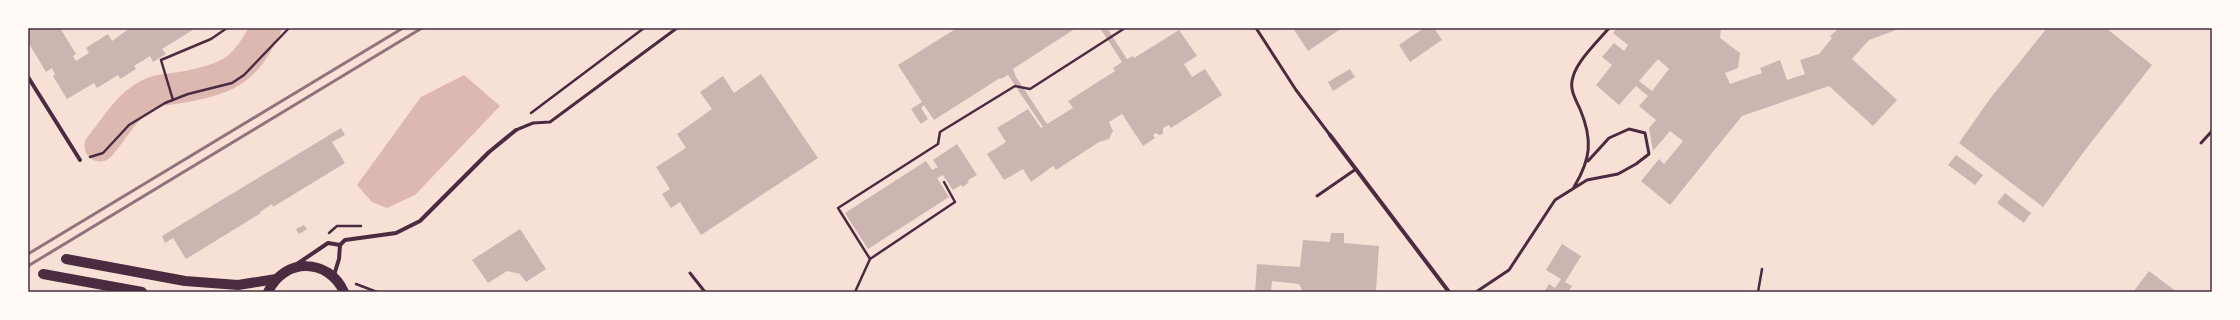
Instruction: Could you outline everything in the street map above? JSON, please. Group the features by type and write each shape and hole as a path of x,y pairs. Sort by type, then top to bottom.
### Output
{"main road":[{"path":"66,259 185,281 238,285 276,279"},
{"path":"268,292 276,279 291,269 312,266 334,275 342,288 350,292"},
{"path":"43,274 142,292"}],"street":[{"path":"28,77 80,160"},
{"path":"334,275 339,259 340,245 345,240 396,232 420,221 489,152 516,130"},
{"path":"1330,135 1449,292"},
{"path":"291,269 328,244 340,245"}],"lane":[{"path":"516,130 533,123 550,122 677,28"},
{"path":"1256,28 1296,90 1330,135"},
{"path":"1588,160 1588,136 1571,90 1573,76 1587,54 1609,28"},
{"path":"1476,292 1509,270 1555,200 1587,180 1618,174 1636,164 1649,154 1645,134 1629,128 1609,138 1588,160 1573,188"},
{"path":"2201,143 2212,131"},
{"path":"1317,196 1356,169"},
{"path":"690,273 704,292"}],"path":[{"path":"173,100 161,60 204,42 227,28"},
{"path":"80,160 103,153 129,125 143,115 173,100 232,83 244,75 289,28"},
{"path":"529,114 644,28"},
{"path":"870,258 838,208 938,144 940,132 1015,86 1030,89 1125,28"},
{"path":"855,292 870,258 955,202 944,182"},
{"path":"327,234 337,226 366,226"},
{"path":"1758,292 1762,269"}],"shaded area":[{"path":"464,75 500,106 415,195 387,208 372,202 357,185 421,97"}],"building":[{"path":"28,28 60,28 76,54 73,56 76,61 89,53 86,48 108,34 112,41 130,28 196,28 162,49 166,54 153,62 150,56 134,66 136,69 120,79 118,75 97,88 94,83 67,99 53,76 55,74 52,68 46,72 28,42"},
{"path":"957,28 1076,28 1013,69 1016,77 1047,124 1073,108 1068,101 1115,71 1113,68 1122,62 1100,28 1107,28 1127,59 1133,56 1134,58 1179,30 1197,56 1184,64 1192,77 1205,69 1222,95 1171,128 1169,125 1163,128 1163,134 1159,135 1156,133 1153,135 1155,138 1143,146 1122,114 1109,122 1113,131 1109,139 1099,142 1056,170 1053,166 1031,182 1023,169 1004,180 987,154 1006,142 997,128 1028,109 1041,128 1043,127 1008,75 1001,79 1000,78 934,120 924,105 921,108 928,119 921,124 911,109 922,102 898,65"},
{"path":"1293,28 1342,28 1308,51"},
{"path":"1424,28 1434,28 1442,40 1410,62 1399,45"},
{"path":"1617,28 1721,28 1720,38 1740,53 1738,68 1725,73 1730,84 1762,73 1760,68 1780,60 1787,80 1805,74 1800,60 1819,54 1832,38 1830,36 1839,28 1901,28 1869,40 1852,59 1897,100 1873,126 1829,86 1742,116 1670,205 1641,181 1659,159 1664,164 1683,141 1670,131 1653,151 1649,128 1656,120 1639,106 1648,96 1636,86 1619,105 1596,85 1612,65 1602,57 1614,43 1624,51 1628,45 1613,33","holes":["1658,59 1669,69 1652,91 1639,81"]},
{"path":"2047,28 2106,28 2152,65 2089,145 2043,207 1959,143 1989,100"},
{"path":"1350,69 1355,77 1333,91 1328,82"},
{"path":"761,74 818,158 701,235 680,202 671,208 662,194 670,189 656,167 686,148 677,134 712,109 700,92 723,76 734,93"},
{"path":"341,128 345,135 332,142 345,163 273,207 272,204 260,212 261,213 186,259 173,238 165,243 162,236"},
{"path":"957,144 977,175 968,180 969,182 963,187 961,185 953,190 943,175 937,178 949,197 868,249 845,213 926,161 932,170 938,167 933,160"},
{"path":"1956,155 1983,175 1975,185 1948,165"},
{"path":"2005,193 2031,213 2024,223 1997,203"},
{"path":"304,225 307,229 299,234 296,229"},
{"path":"520,229 546,269 526,282 520,274 507,271 488,283 472,260"},
{"path":"1331,233 1344,233 1344,243 1379,246 1376,292 1303,292 1299,284 1272,281 1271,292 1255,292 1257,264 1300,267 1303,240 1330,242"},
{"path":"1562,244 1581,256 1565,282 1572,286 1568,292 1544,292 1549,284 1555,288 1561,279 1546,270"},
{"path":"2149,271 2177,292 2133,292"}],"waterway":[{"path":"100,146 130,108 145,96 157,91 200,84 224,76 234,70 243,63 250,54 266,28"}],"railway":[{"path":"28,254 403,28"},
{"path":"28,266 422,28"}]}
